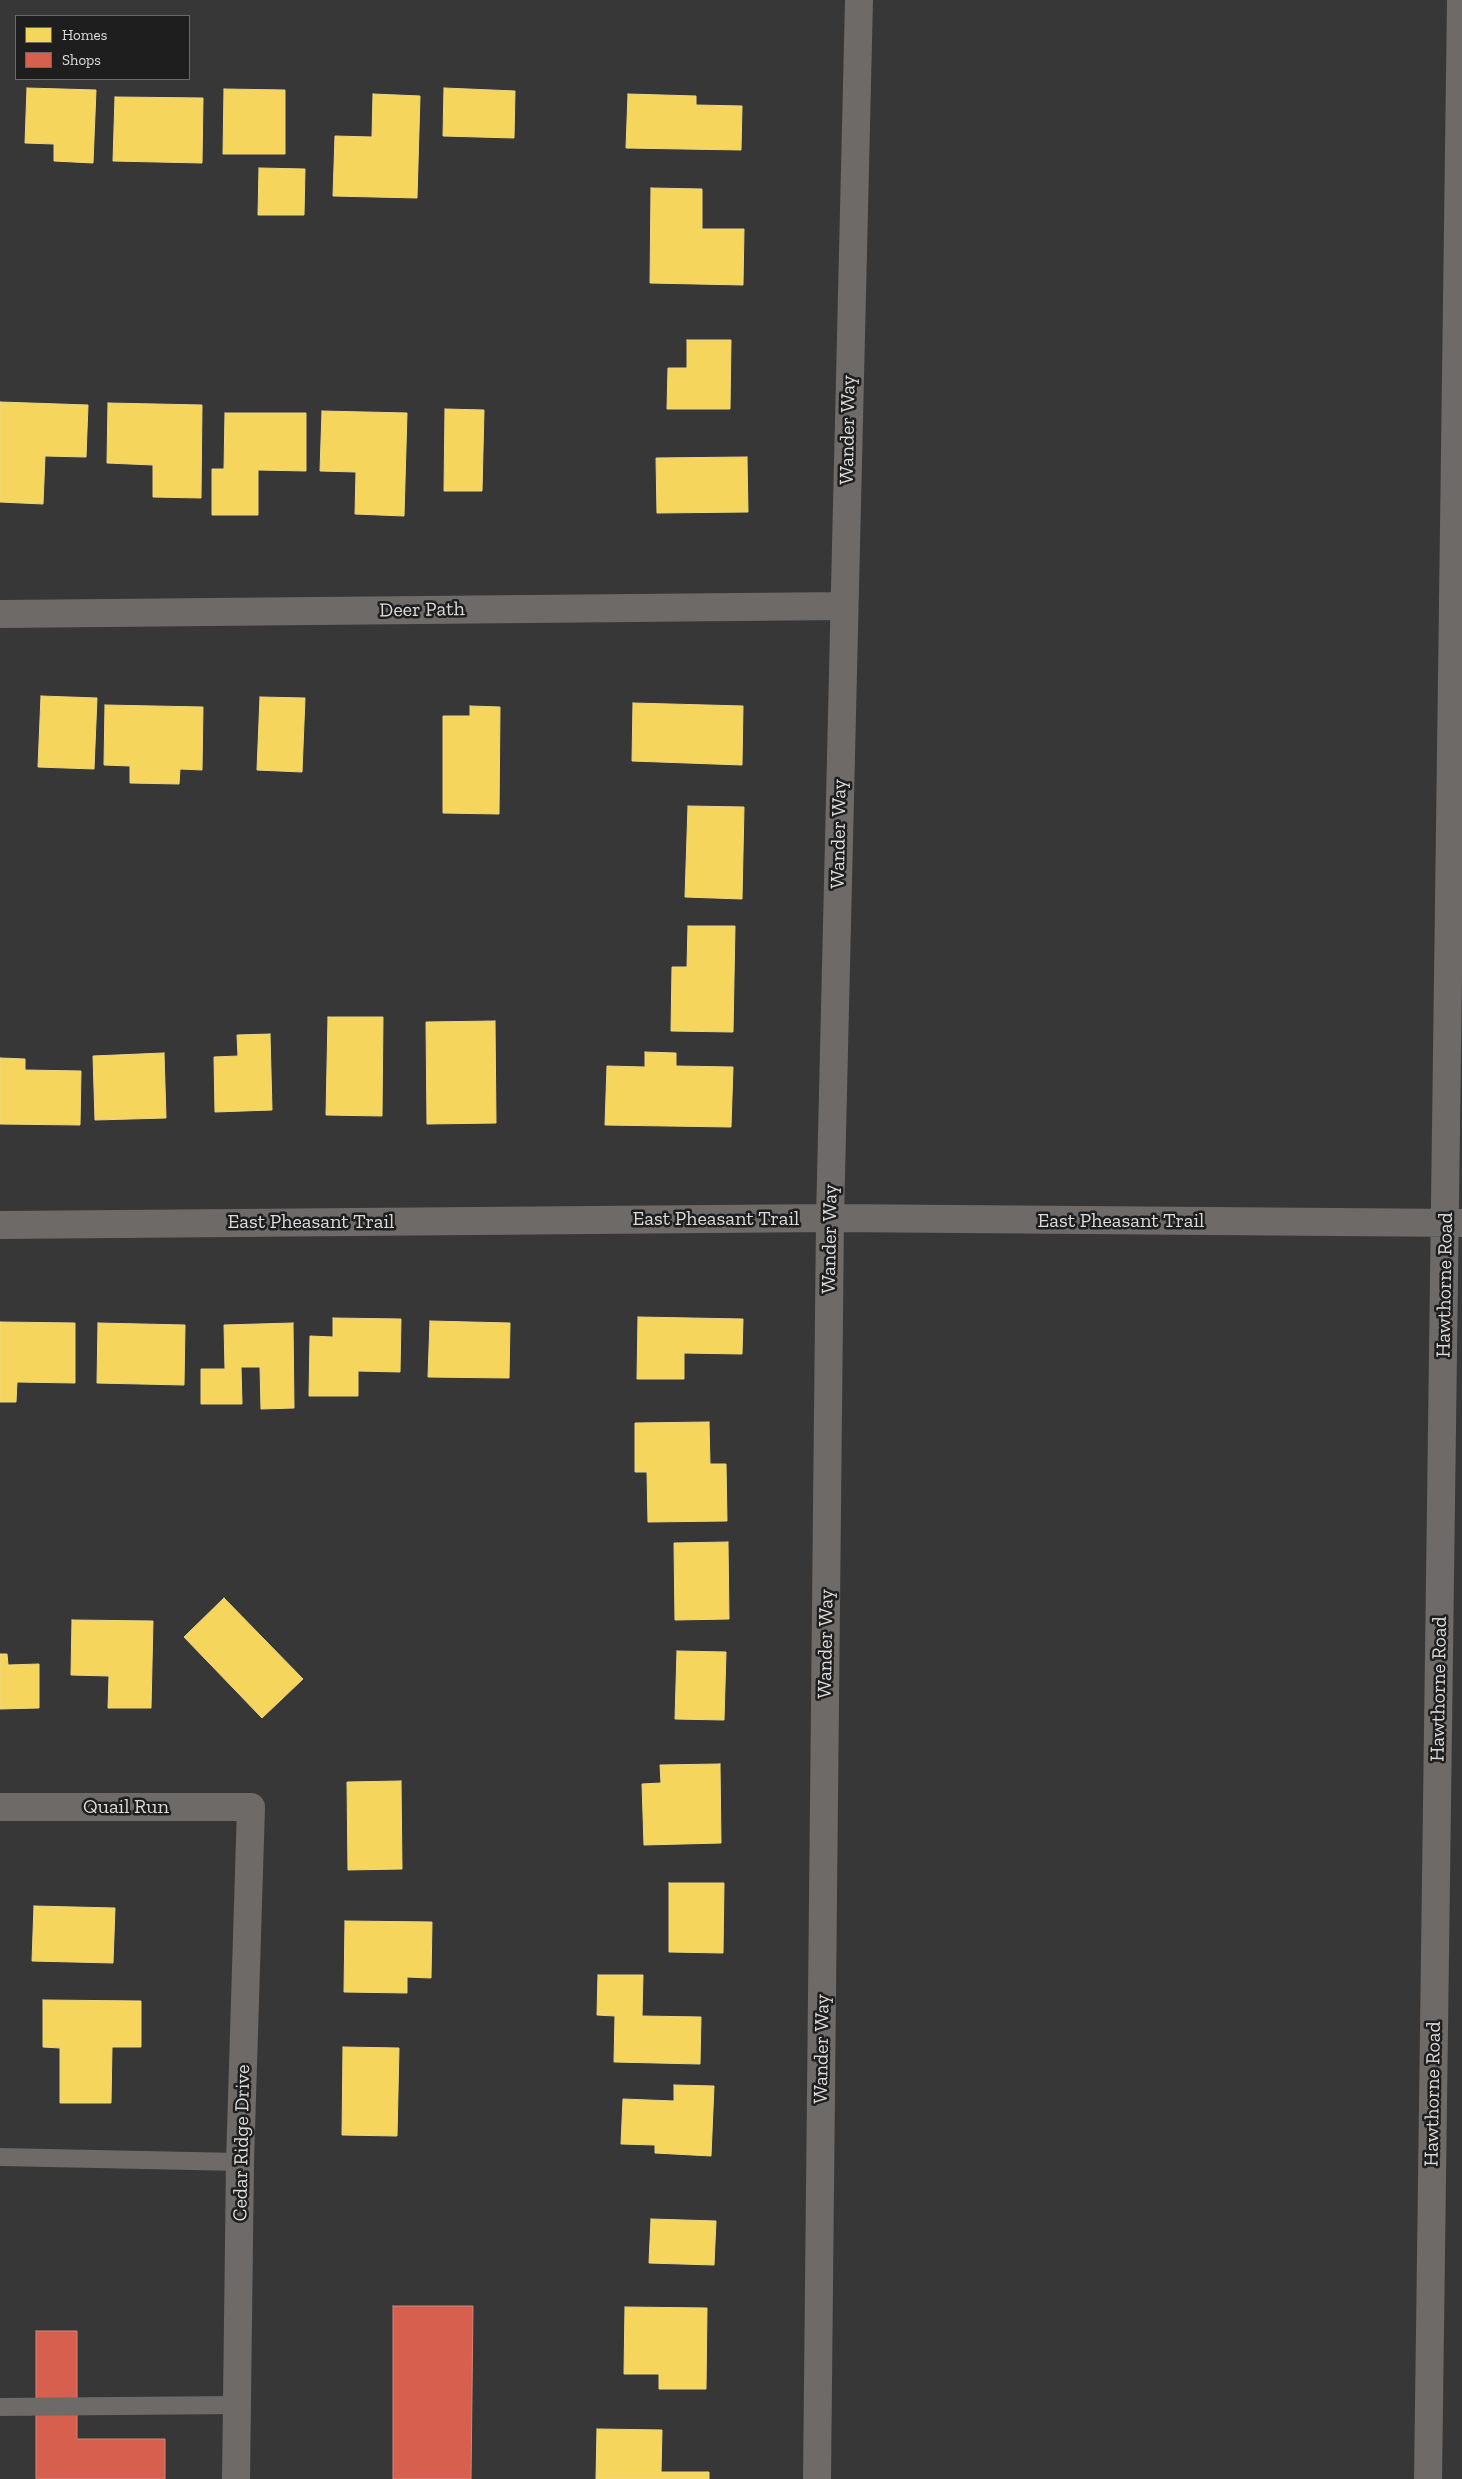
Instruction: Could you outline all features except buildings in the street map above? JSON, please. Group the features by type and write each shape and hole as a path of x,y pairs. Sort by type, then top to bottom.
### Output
{"street":[{"name":"Wander Way","path":"817,2479 830,1218 859,0"},
{"name":"Hawthorne Road","path":"1428,2479 1454,1223 1461,0"},
{"name":"Deer Path","path":"0,614 844,606"},
{"name":"East Pheasant Trail","path":"0,1225 830,1218 1454,1223"},
{"name":"Quail Run","path":"0,1807 251,1807"},
{"name":"Cedar Ridge Drive","path":"236,2479 240,2162 251,1807"}],"lane":[{"path":"0,2157 240,2162"},
{"path":"0,2407 238,2405"}]}
